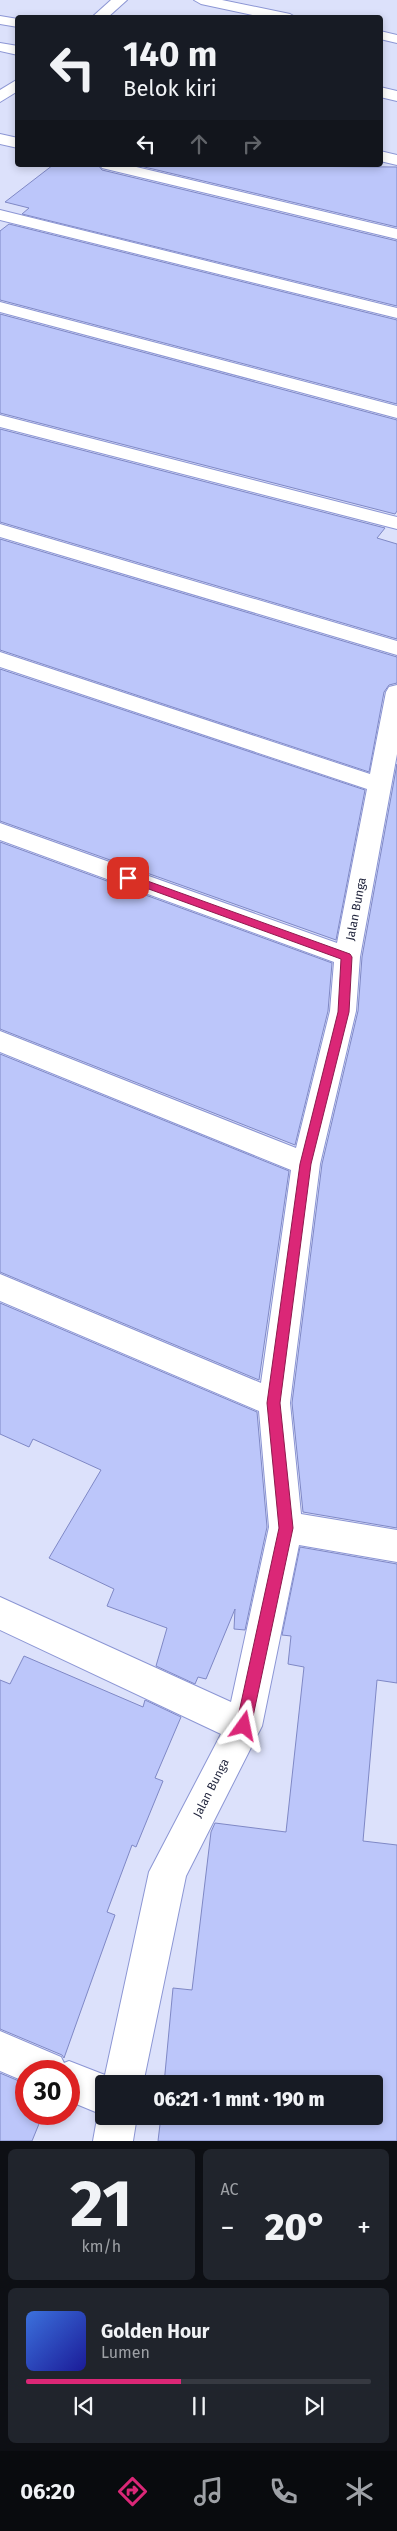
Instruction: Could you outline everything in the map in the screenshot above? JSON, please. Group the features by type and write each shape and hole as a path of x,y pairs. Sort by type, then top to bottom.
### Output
{"street":[{"path":"102,15 120,0"},
{"path":"202,0 275,15"},
{"path":"0,20 15,22"},
{"path":"383,36 397,39"},
{"path":"0,47 15,50"},
{"path":"0,97 15,86"},
{"path":"383,93 397,96"},
{"path":"0,139 15,142"},
{"path":"383,157 397,160"},
{"path":"116,167 397,234"},
{"path":"0,215 397,312"},
{"path":"0,308 397,412"},
{"path":"2,426 397,523"},
{"path":"0,530 397,648"},
{"path":"0,659 379,785"},
{"name":"Jalan Bunga","path":"125,2075 168,1872 244,1726 286,1528 274,1403 306,1164 343,1012 347,957 397,692"},
{"path":"0,832 347,957"},
{"path":"0,1041 306,1164"},
{"path":"0,1287 274,1403"},
{"path":"286,1528 397,1546"},
{"path":"0,1613 244,1726"},
{"path":"0,2051 21,2060"},
{"path":"80,2085 95,2092"},
{"path":"113,2141 116,2125"}],"building":[{"path":"50,167 100,167 102,170 397,241 397,306 22,214 29,208 5,202"},
{"path":"144,167 397,167 397,227"},
{"path":"9,224 397,320 397,404 0,300 0,231"},
{"path":"0,314 397,420 397,511 395,514 0,413"},
{"path":"0,429 385,528 377,538 397,544 397,639 0,522"},
{"path":"0,539 397,657 397,683 389,685 384,692 369,772 0,650"},
{"path":"0,669 365,790 336,940 0,821"},
{"path":"397,764 397,1528 303,1512 292,1403 322,1164 358,1011 362,957"},
{"path":"0,842 332,963 328,1011 295,1145 0,1029"},
{"path":"0,1054 289,1171 259,1380 0,1272"},
{"path":"0,1303 257,1412 267,1527 245,1630 234,1629 235,1609 206,1679 198,1677 195,1684 156,1666 167,1628 107,1606 114,1589 49,1558 101,1470 33,1439 29,1447 0,1434"},
{"path":"300,1547 397,1564 397,1683 377,1680 363,1841 397,1845 397,2141 158,2141 160,2125 383,2125 383,2075 165,2075 173,1988 192,1990 211,1832 215,1823 286,1832 304,1667 288,1664 291,1636 282,1635"},
{"path":"24,1656 143,1707 145,1700 181,1717 155,1778 163,1781 136,1847 132,1845 107,1912 115,1915 64,2058 62,2055 0,2029 0,1680 10,1684"},
{"path":"0,2073 15,2079 15,2125 39,2125 32,2141 0,2141"}],"route":[{"path":"128,878 347,957 343,1012 306,1164 274,1403 286,1528 244,1726"}]}
